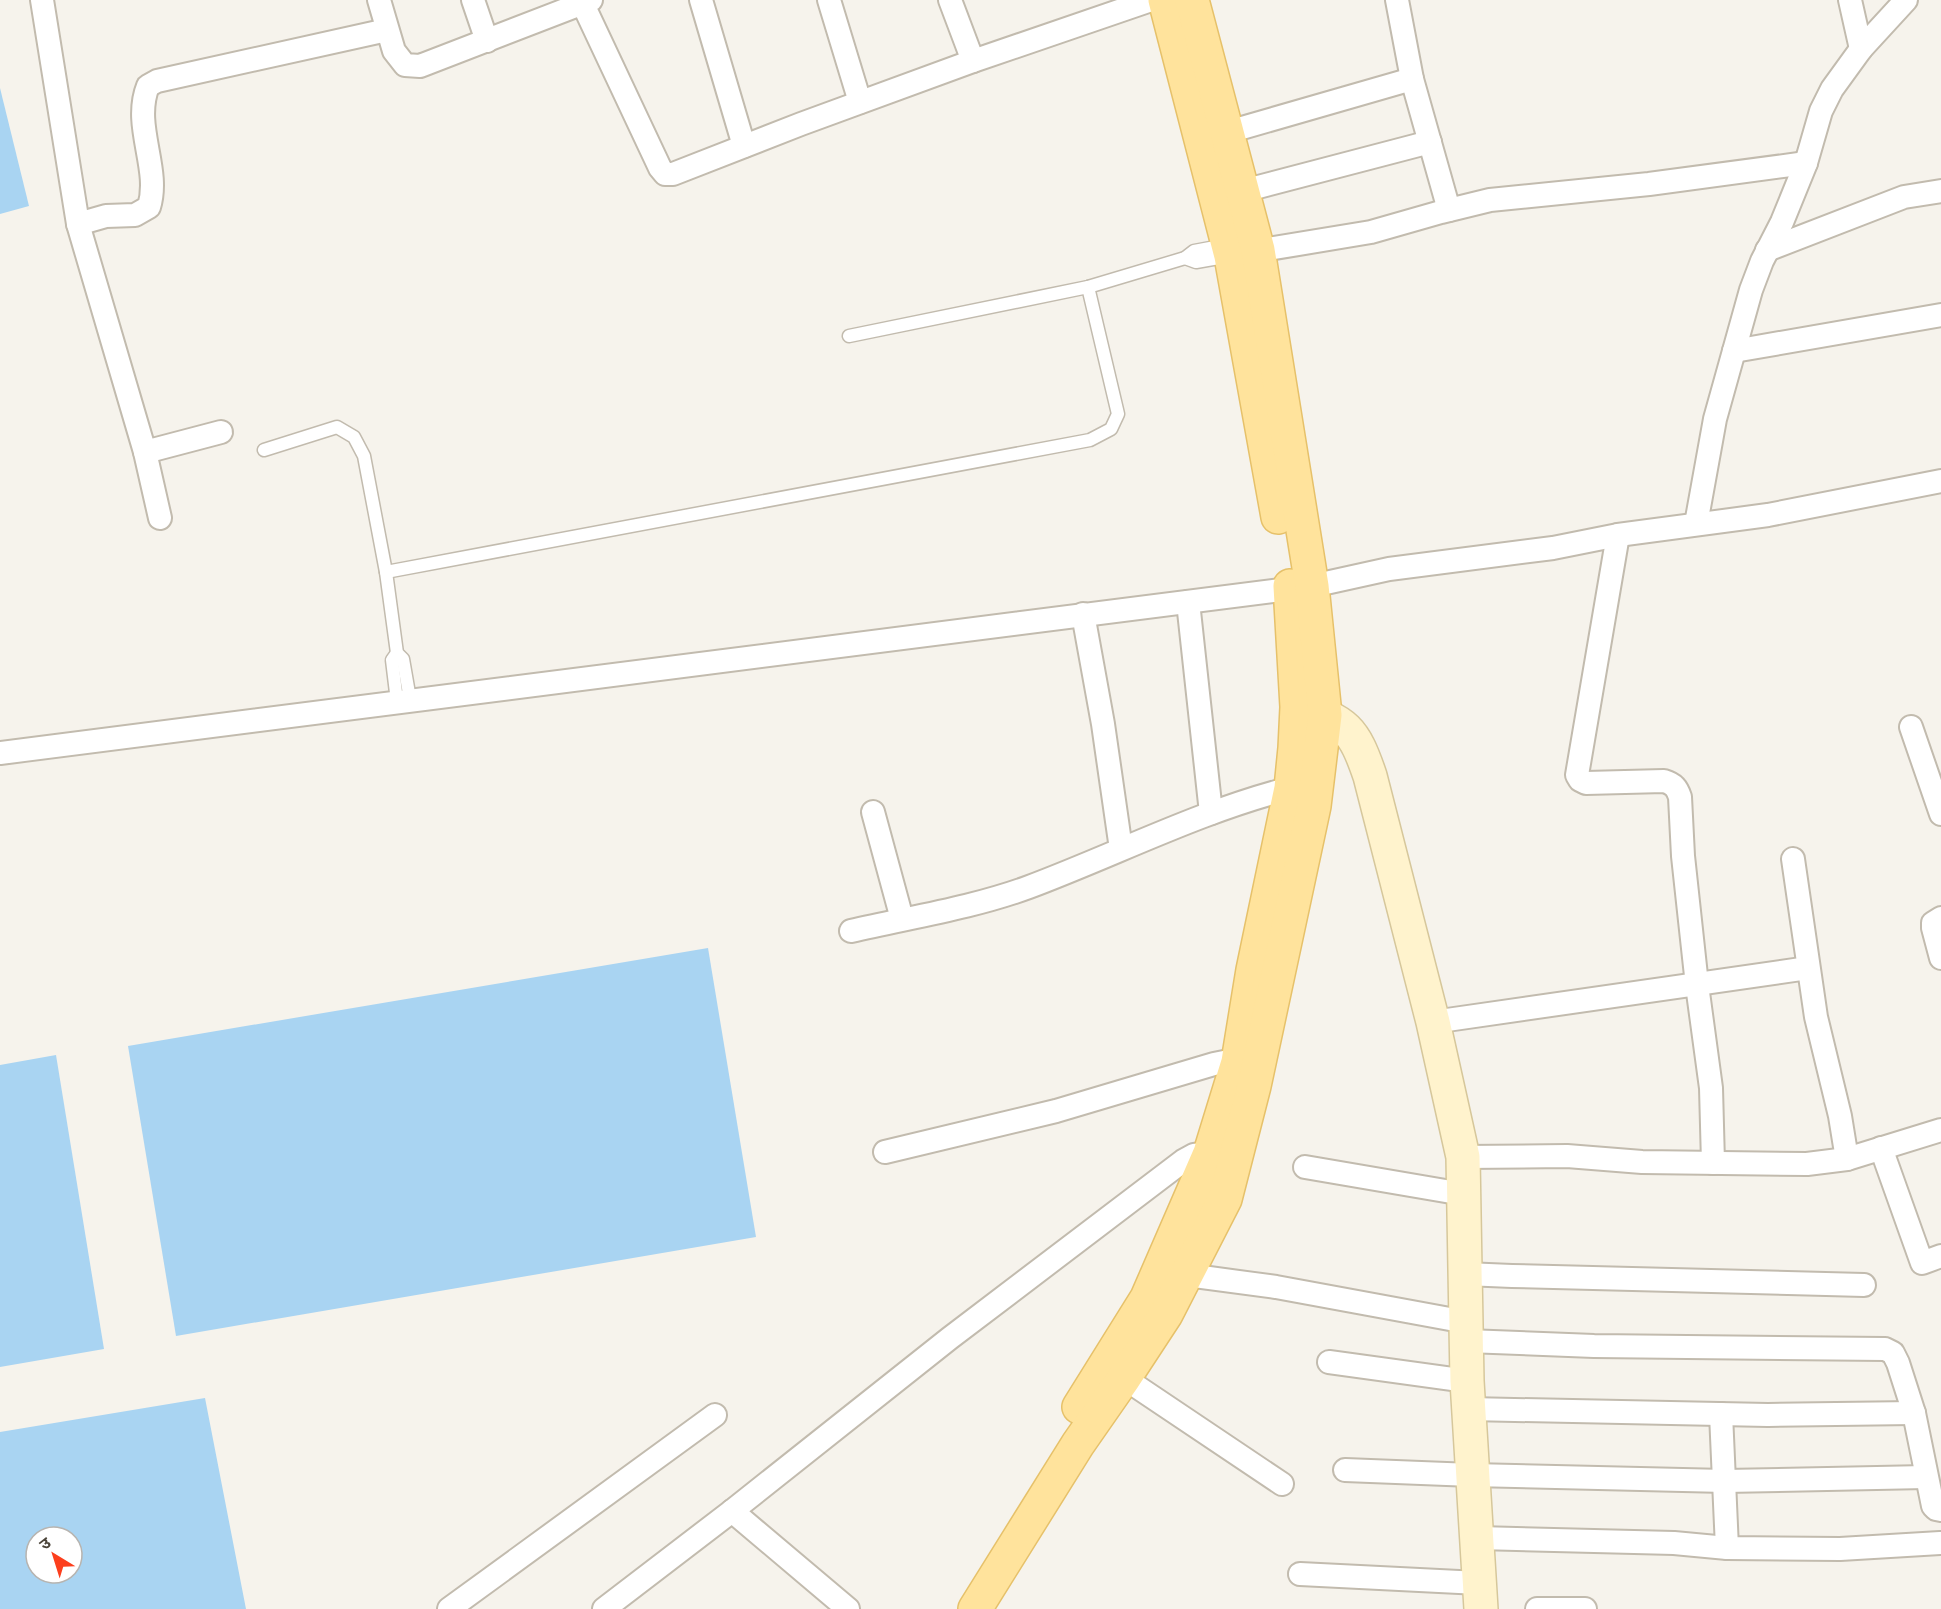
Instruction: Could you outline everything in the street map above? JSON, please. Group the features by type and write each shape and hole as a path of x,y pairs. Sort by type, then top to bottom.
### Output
{"main road":[{"path":"952,1609 979,1591 1124,1378 1166,1314 1225,1199 1248,1063 1314,806 1311,711 1301,587 1284,487 1239,250 1165,0"},
{"path":"1192,0 1243,191 1239,250"},
{"path":"979,1591 1147,1298 1248,1063 1253,970 1291,788 1296,748 1311,711"},
{"path":"1311,711 1347,729 1359,745 1363,755 1433,1023 1462,1157 1468,1395 1480,1596"}],"street":[{"path":"42,0 78,224 145,452 160,518"},
{"path":"379,0 394,51 405,65 411,66 420,66 585,1 660,168 665,174 682,171 973,61 1084,10 1150,0"},
{"path":"473,0 487,40"},
{"path":"701,0 744,146"},
{"path":"829,0 860,102"},
{"path":"950,0 973,61"},
{"path":"1397,0 1412,80 1449,210"},
{"path":"1850,0 1861,49"},
{"path":"1696,524 1714,419 1751,290 1806,163 1818,120 1828,96 1861,49 1906,0"},
{"path":"78,224 106,216 135,215 149,207 152,185 142,108 148,86 157,81 387,30"},
{"path":"1228,132 1412,80"},
{"path":"1243,191 1430,142"},
{"path":"1239,250 1309,243 1371,232 1490,200 1649,184 1806,163"},
{"path":"1767,250 1904,197 1941,191"},
{"path":"1734,351 1941,315"},
{"path":"145,452 221,432"},
{"path":"0,753 1301,587 1389,569 1554,548 1618,535 1768,515 1941,481"},
{"path":"1618,535 1577,775 1586,783 1664,782 1672,784 1680,797 1683,856 1711,1088 1713,1163"},
{"path":"1188,602 1211,813"},
{"path":"1083,614 1103,724 1121,849"},
{"path":"1911,727 1935,769 1941,814"},
{"path":"851,931 994,898 1030,886 1211,813 1252,798 1291,788"},
{"path":"873,812 902,919"},
{"path":"1792,859 1816,1017 1840,1116 1847,1159"},
{"path":"1941,918 1933,923 1932,928 1941,958"},
{"path":"1433,1023 1809,968"},
{"path":"885,1152 1056,1111 1214,1064 1229,1061 1248,1063"},
{"path":"1462,1157 1555,1156 1642,1162 1807,1164 1847,1159 1941,1130"},
{"path":"1881,1148 1922,1263 1941,1256"},
{"path":"604,1609 732,1512 950,1338 1183,1161 1194,1155 1210,1153"},
{"path":"1305,1167 1463,1194"},
{"path":"1465,1274 1864,1285"},
{"path":"1187,1275 1276,1287 1466,1332 1594,1346 1885,1349 1893,1353 1898,1363 1914,1413 1933,1506 1941,1510"},
{"path":"1329,1362 1468,1395 1721,1414 1914,1413"},
{"path":"1124,1378 1282,1484"},
{"path":"1721,1414 1727,1548"},
{"path":"449,1609 715,1415"},
{"path":"1345,1470 1725,1480 1926,1477"},
{"path":"732,1512 848,1609"},
{"path":"1478,1538 1674,1544 1727,1548 1840,1549 1940,1543"},
{"path":"1300,1574 1480,1596"},
{"path":"1537,1609 1585,1609"}],"lane":[{"path":"849,336 1088,287 1185,258 1196,262 1239,250"},
{"path":"386,572 1090,440 1111,429 1118,414 1088,287"},
{"path":"264,450 337,428 354,437 364,456 386,572 397,653 392,660 403,700"}],"water":[{"path":"0,88 29,206 0,214"},
{"path":"708,948 756,1237 176,1336 128,1046"},
{"path":"56,1055 104,1349 0,1367 0,1065"},
{"path":"205,1398 246,1609 0,1609 0,1432"}]}
